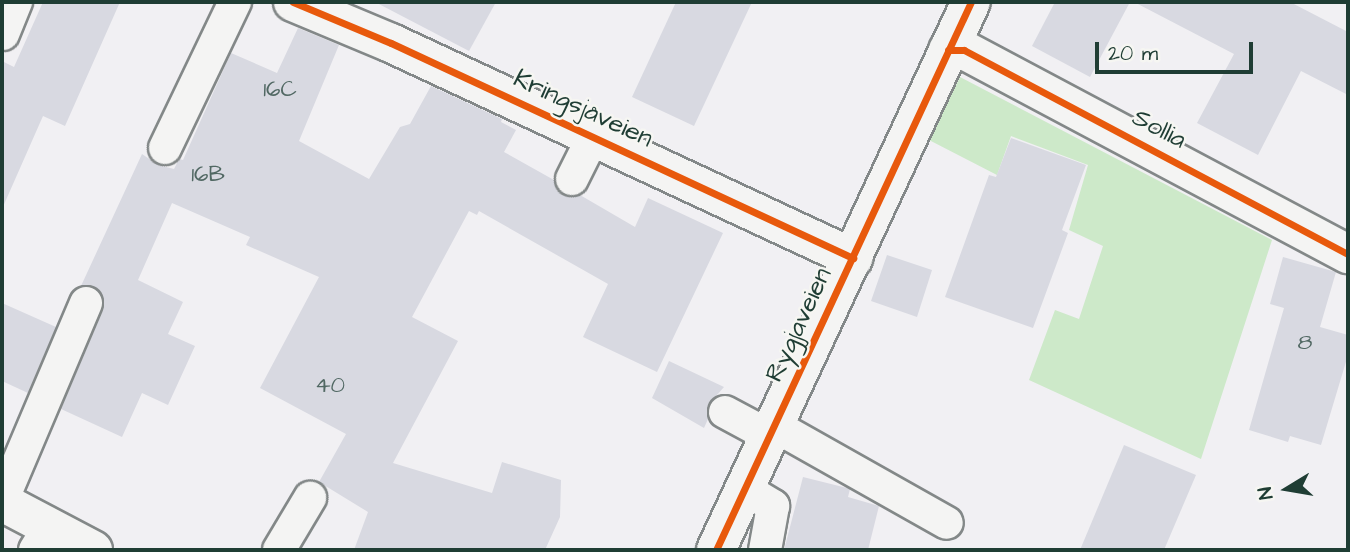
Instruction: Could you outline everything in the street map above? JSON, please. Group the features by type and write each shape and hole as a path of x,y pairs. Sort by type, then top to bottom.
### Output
{"street":[{"name":"Kringsjåveien","path":"293,2 391,43 853,258"},
{"name":"Rygjaveien","path":"716,550 971,2"},
{"name":"Sollia","path":"948,50 964,50 1348,254"},
{"path":"2,502 41,539 93,550"}],"lane":[{"path":"4,34 16,2"},
{"path":"165,148 235,2"},
{"path":"572,179 593,137"},
{"path":"2,502 86,303"},
{"path":"724,412 772,431 947,523"},
{"path":"745,489 773,506 765,550"},
{"path":"279,550 310,498"}],"green space":[{"path":"960,77 1272,240 1201,459 1029,380 1055,310 1079,319 1103,246 1069,230 1088,165 1011,136 997,175 929,140"}],"building":[{"path":"43,2 120,2 65,126 43,116 2,209 2,61 14,67"},
{"path":"375,2 496,2 469,51"},
{"path":"676,2 752,2 694,126 632,97"},
{"path":"1055,2 1130,2 1090,77 1032,46"},
{"path":"1134,2 1290,2 1348,32 1348,95 1301,71 1258,155 1197,123 1234,54"},
{"path":"298,28 339,45 299,141 369,179 400,127 410,124 431,86 502,119 501,122 516,130 504,152 554,180 557,190 564,196 580,195 635,227 648,198 723,233 657,372 583,337 608,284 479,211 477,215 469,211 412,317 458,341 393,463 492,493 502,462 561,480 560,517 545,550 354,550 368,512 319,482 346,434 260,388 319,277 246,245 250,237 172,203 138,280 183,302 168,334 195,346 168,405 142,393 122,437 61,409 103,310 104,300 100,291 93,286 81,286 142,154 158,165 174,169 179,159 183,160 231,53 277,73"},
{"path":"1011,138 1086,165 1062,230 1068,233 1033,328 945,297 989,175 996,177"},
{"path":"887,255 932,270 917,317 871,301"},
{"path":"1283,257 1336,272 1320,327 1348,335 1348,355 1321,445 1290,436 1288,442 1249,430 1284,308 1270,304"},
{"path":"2,303 56,327 28,393 2,381"},
{"path":"669,361 724,387 709,404 704,428 652,398"},
{"path":"1124,445 1196,475 1164,550 1080,550"},
{"path":"803,477 850,489 848,497 879,506 868,550 784,550"}],"cycle path":[{"path":"293,2 391,43 853,258"},
{"path":"716,550 971,2"},
{"path":"948,50 964,50 1348,254"}]}
